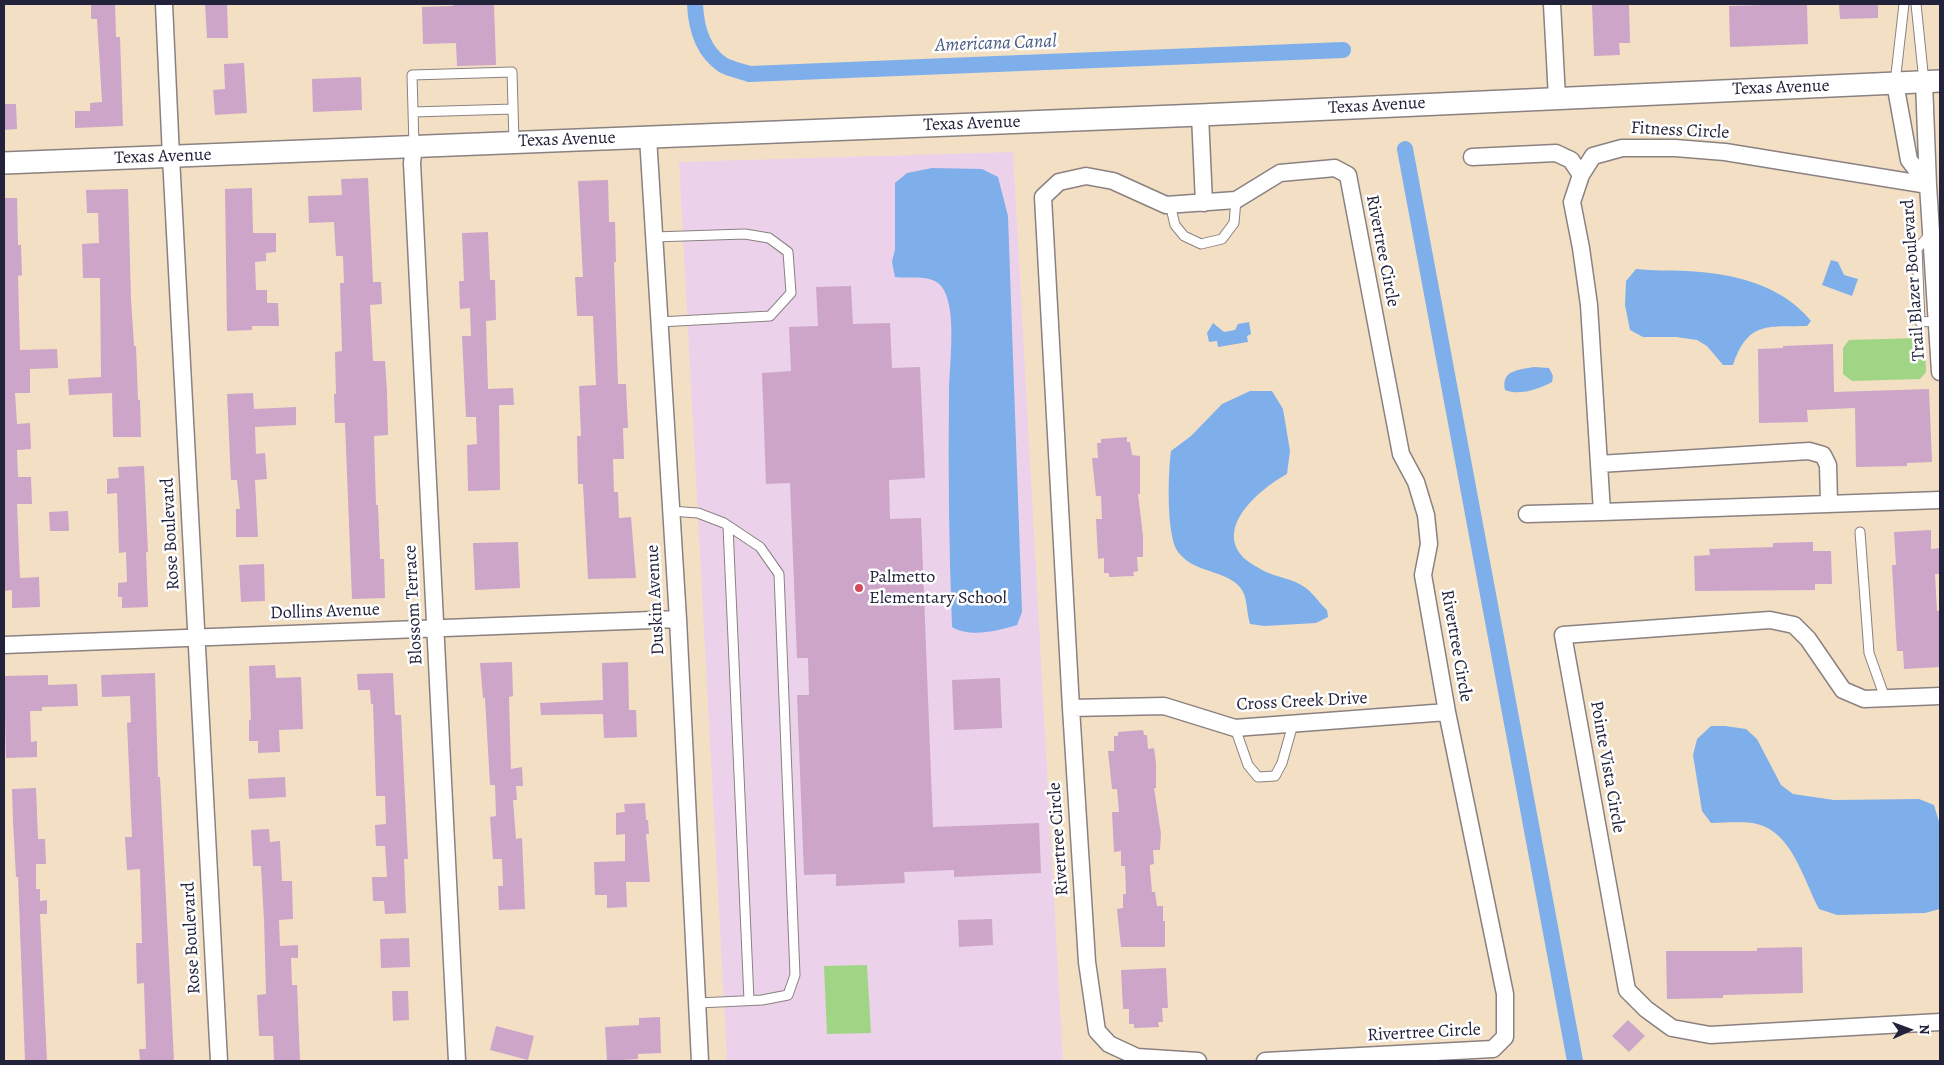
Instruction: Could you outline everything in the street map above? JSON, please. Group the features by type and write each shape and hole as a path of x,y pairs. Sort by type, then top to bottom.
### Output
{"street":[{"name":"Rose Boulevard","path":"164,4 219,1061"},
{"path":"1552,4 1556,98"},
{"name":"Texas Avenue","path":"4,163 1200,115 1932,82"},
{"name":"Trail Blazer Boulevard","path":"1932,82 1928,186 1931,233 1936,254 1940,372"},
{"name":"Trail Blazer Boulevard","path":"1895,83 1909,160 1928,186"},
{"path":"1200,115 1204,202"},
{"name":"Duskin Avenue","path":"648,137 678,619 700,1061"},
{"name":"Blossom Terrace","path":"414,146 412,164 457,1061"},
{"name":"Fitness Circle","path":"1602,512 1589,305 1572,202 1581,175 1593,156 1622,148 1675,148 1725,152 1928,186"},
{"path":"1472,157 1556,153 1571,160 1581,175"},
{"name":"Rivertree Circle","path":"1198,1061 1137,1056 1109,1044 1097,1031 1087,962 1043,197 1059,182 1086,176 1113,181 1166,205 1236,200 1280,173 1335,168 1348,175 1401,454 1416,482 1426,515 1429,544 1423,575 1447,712 1505,994 1505,1037 1493,1049 1265,1061"},
{"path":"1599,464 1809,451 1823,455 1828,465 1829,503"},
{"path":"1527,514 1940,500"},
{"name":"Dollins Avenue","path":"4,645 678,619"},
{"name":"Pointe Vista Circle","path":"1940,696 1864,699 1843,690 1808,639 1794,625 1770,620 1563,635 1627,990 1646,1009 1672,1028 1710,1035 1940,1022"},
{"name":"Cross Creek Drive","path":"1071,708 1164,706 1235,728 1447,712"}],"lane":[{"path":"1895,83 1904,4"},
{"path":"1916,4 1932,82"},
{"path":"414,146 412,75 512,72 514,142"},
{"path":"414,112 513,109"},
{"path":"1170,204 1175,225 1184,236 1201,244 1222,239 1234,223 1236,200"},
{"path":"1931,233 1917,249 1920,322 1938,311"},
{"path":"654,237 745,234 769,238 788,252 791,293 770,316 660,322"},
{"path":"671,511 698,513 728,526 760,547 779,574 795,975 788,995 749,1000 698,1003"},
{"path":"728,526 749,1000"},
{"path":"1860,532 1869,653 1885,698"},
{"path":"1235,728 1248,765 1258,777 1275,776 1282,763 1293,724"}],"shaded area":[{"path":"1013,152 1063,1061 727,1061 679,162"}],"green space":[{"path":"1919,338 1925,345 1926,372 1920,379 1852,381 1843,374 1843,348 1849,340"},
{"path":"867,965 871,1033 827,1034 824,966"}],"water":[{"path":"932,168 982,169 998,177 1008,216 1022,612 1017,625 976,633 952,627 949,540 951,327 948,300 944,290 935,281 922,278 895,277 892,262 895,249 895,183 907,173"},
{"path":"1831,260 1838,262 1844,275 1858,279 1852,296 1822,285"},
{"path":"1636,269 1703,272 1738,278 1770,289 1799,308 1811,321 1807,326 1781,326 1761,329 1745,340 1733,365 1723,365 1707,346 1697,340 1676,337 1643,337 1630,330 1625,305 1626,281"},
{"path":"1249,322 1251,334 1247,336 1248,342 1218,347 1217,341 1209,342 1207,333 1213,323 1224,332 1235,330 1238,324"},
{"path":"1534,367 1549,368 1553,376 1552,382 1523,392 1505,390 1504,383 1508,375 1517,370"},
{"path":"1250,391 1272,391 1283,409 1290,451 1287,474 1266,488 1245,508 1234,532 1235,544 1242,556 1252,564 1264,571 1296,582 1309,590 1327,610 1328,617 1316,623 1264,626 1250,624 1245,597 1240,588 1221,575 1190,563 1179,554 1174,544 1171,532 1169,503 1171,451 1191,436 1222,404"},
{"path":"1711,726 1746,729 1757,739 1781,785 1793,794 1834,800 1919,799 1934,805 1940,825 1940,909 1925,913 1837,915 1819,909 1788,847 1769,829 1752,823 1711,823 1702,811 1693,755 1697,739"}],"building":[{"path":"91,4 115,4 116,37 120,37 123,126 75,128 75,111 90,111 90,103 102,102 97,19 91,19"},
{"path":"205,4 227,4 228,38 207,38"},
{"path":"453,4 494,4 496,65 457,66 456,43 423,44 422,7 453,6"},
{"path":"1592,4 1629,4 1630,43 1619,43 1620,55 1594,56"},
{"path":"1807,4 1808,44 1730,47 1729,6"},
{"path":"1839,4 1878,4 1878,18 1840,19"},
{"path":"244,63 247,113 215,115 213,90 225,89 224,64"},
{"path":"361,77 362,110 313,112 312,79"},
{"path":"4,104 16,104 17,129 4,130"},
{"path":"368,178 373,282 381,282 382,304 370,305 373,361 385,361 387,392 388,435 374,436 376,505 378,505 380,559 384,559 385,598 352,599 345,423 335,423 334,394 336,394 335,352 342,351 340,283 344,283 343,256 336,256 334,222 309,223 308,196 342,195 341,179"},
{"path":"608,180 609,222 615,222 616,262 614,262 618,384 626,384 628,428 623,428 624,459 613,459 614,492 618,492 619,518 631,517 636,578 588,579 583,484 578,484 577,436 581,436 579,386 596,385 593,316 577,316 575,277 583,277 578,181"},
{"path":"252,188 253,233 276,233 276,252 266,253 266,261 255,262 256,290 267,290 267,303 278,303 279,326 252,326 252,330 227,331 225,189"},
{"path":"128,189 131,299 134,346 136,346 138,400 140,400 141,437 113,437 112,393 69,395 68,379 101,377 100,278 83,278 82,244 99,243 98,213 87,213 86,190"},
{"path":"4,198 17,198 18,245 21,245 22,275 18,276 20,350 57,349 58,368 30,369 30,393 15,393 17,424 30,423 31,449 17,450 18,477 31,477 32,504 17,504 20,578 39,577 40,607 12,608 12,590 4,591"},
{"path":"488,232 490,280 495,280 496,320 486,321 488,389 513,388 514,405 499,405 500,490 468,491 467,445 477,444 476,417 466,417 462,336 471,336 470,308 460,309 459,281 464,281 462,233"},
{"name":"Palmetto Elementary School","path":"851,286 853,324 890,323 892,368 920,367 925,478 889,480 890,519 921,518 933,827 1039,823 1041,873 954,877 954,870 904,872 905,883 836,886 836,874 804,875 797,695 809,695 808,658 797,658 790,483 766,484 762,373 791,371 789,327 818,326 816,287"},
{"path":"1833,344 1834,392 1929,389 1932,462 1907,463 1907,466 1856,467 1855,408 1807,410 1808,422 1759,423 1758,349"},
{"path":"253,393 254,409 296,407 296,425 255,427 256,454 265,453 267,479 255,480 258,537 236,537 236,509 240,509 237,480 231,480 227,394"},
{"path":"1127,437 1127,442 1130,442 1132,455 1140,456 1140,494 1138,494 1143,536 1143,557 1137,557 1138,571 1133,572 1134,576 1109,577 1109,573 1104,573 1104,558 1098,559 1096,519 1102,519 1101,496 1096,496 1092,458 1098,458 1097,443 1101,443 1101,439"},
{"path":"144,466 148,552 146,552 148,607 122,608 122,597 118,597 118,583 127,582 126,552 119,553 117,493 107,494 107,479 119,478 118,467"},
{"path":"68,511 69,531 50,531 49,512"},
{"path":"1931,530 1931,549 1940,548 1940,574 1935,574 1937,611 1940,611 1940,667 1904,669 1903,651 1897,651 1892,565 1896,565 1894,532"},
{"path":"518,542 520,588 475,590 473,543"},
{"path":"1813,542 1813,551 1831,551 1832,584 1815,584 1815,590 1695,591 1694,556 1710,555 1709,549 1773,547 1773,543"},
{"path":"264,564 265,601 241,602 239,565"},
{"path":"512,662 513,696 509,697 511,769 522,767 523,786 516,786 517,800 513,800 516,839 522,838 525,909 499,910 498,886 503,886 502,859 493,859 490,817 496,816 495,785 490,785 485,698 483,698 480,663"},
{"path":"628,662 629,710 636,710 637,737 604,738 603,714 541,715 540,703 603,700 602,663"},
{"path":"275,665 276,678 301,677 303,729 279,730 280,752 258,753 258,741 249,741 249,720 251,720 249,666"},
{"path":"155,673 158,777 160,777 174,1061 140,1061 139,1049 146,1049 144,983 137,984 136,943 142,943 140,869 127,870 125,837 132,837 127,723 131,722 130,696 102,697 101,675"},
{"path":"393,673 395,715 401,715 408,859 404,859 406,913 385,914 384,901 373,901 372,877 387,877 385,846 376,846 375,825 386,824 385,796 376,796 373,704 371,704 370,690 358,690 357,674"},
{"path":"48,675 48,685 77,684 78,706 42,707 42,711 30,711 31,742 37,741 37,757 6,758 4,676"},
{"path":"1000,678 1002,728 954,730 952,680"},
{"path":"1143,730 1144,735 1147,735 1148,749 1154,748 1156,763 1156,788 1154,788 1161,834 1160,850 1153,850 1154,864 1150,865 1150,869 1152,892 1155,892 1157,906 1163,906 1165,947 1121,947 1117,909 1123,908 1123,894 1126,894 1125,866 1121,866 1121,851 1114,852 1112,812 1119,812 1117,789 1112,789 1108,751 1114,751 1114,736 1118,736 1118,732"},
{"path":"285,777 286,797 249,799 248,779"},
{"path":"36,788 38,839 45,839 46,864 36,864 36,889 40,889 40,901 47,900 47,914 40,914 47,1061 25,1061 18,877 16,877 12,789"},
{"path":"645,803 649,834 646,834 650,882 626,882 627,907 607,908 607,895 595,895 594,862 625,861 625,834 616,835 616,813 625,812 624,804"},
{"path":"269,829 270,842 280,841 282,881 292,881 293,919 279,920 280,946 298,945 298,958 291,958 292,985 297,985 300,1061 274,1061 273,1036 259,1036 257,995 266,994 264,920 261,866 253,866 251,830"},
{"path":"992,919 993,945 959,947 958,920"},
{"path":"409,938 410,967 381,968 380,939"},
{"path":"1802,947 1803,993 1723,995 1723,998 1667,999 1666,951 1757,951 1757,948"},
{"path":"1166,968 1168,1008 1162,1008 1163,1022 1158,1022 1159,1027 1134,1028 1134,1024 1129,1024 1129,1009 1123,1009 1121,970"},
{"path":"392,991 408,991 409,1020 393,1021"},
{"path":"660,1017 661,1053 638,1054 638,1059 607,1061 605,1027 639,1025 639,1018"},
{"path":"1628,1020 1645,1036 1629,1052 1612,1036"},
{"path":"496,1026 534,1036 528,1060 490,1050"}],"waterway":[{"name":"Americana Canal","path":"695,4 701,38 710,53 723,65 749,74 1343,50"},
{"path":"1405,149 1575,1061"}],"place":[{"name":"Palmetto Elementary School","path":"859,588"}]}
